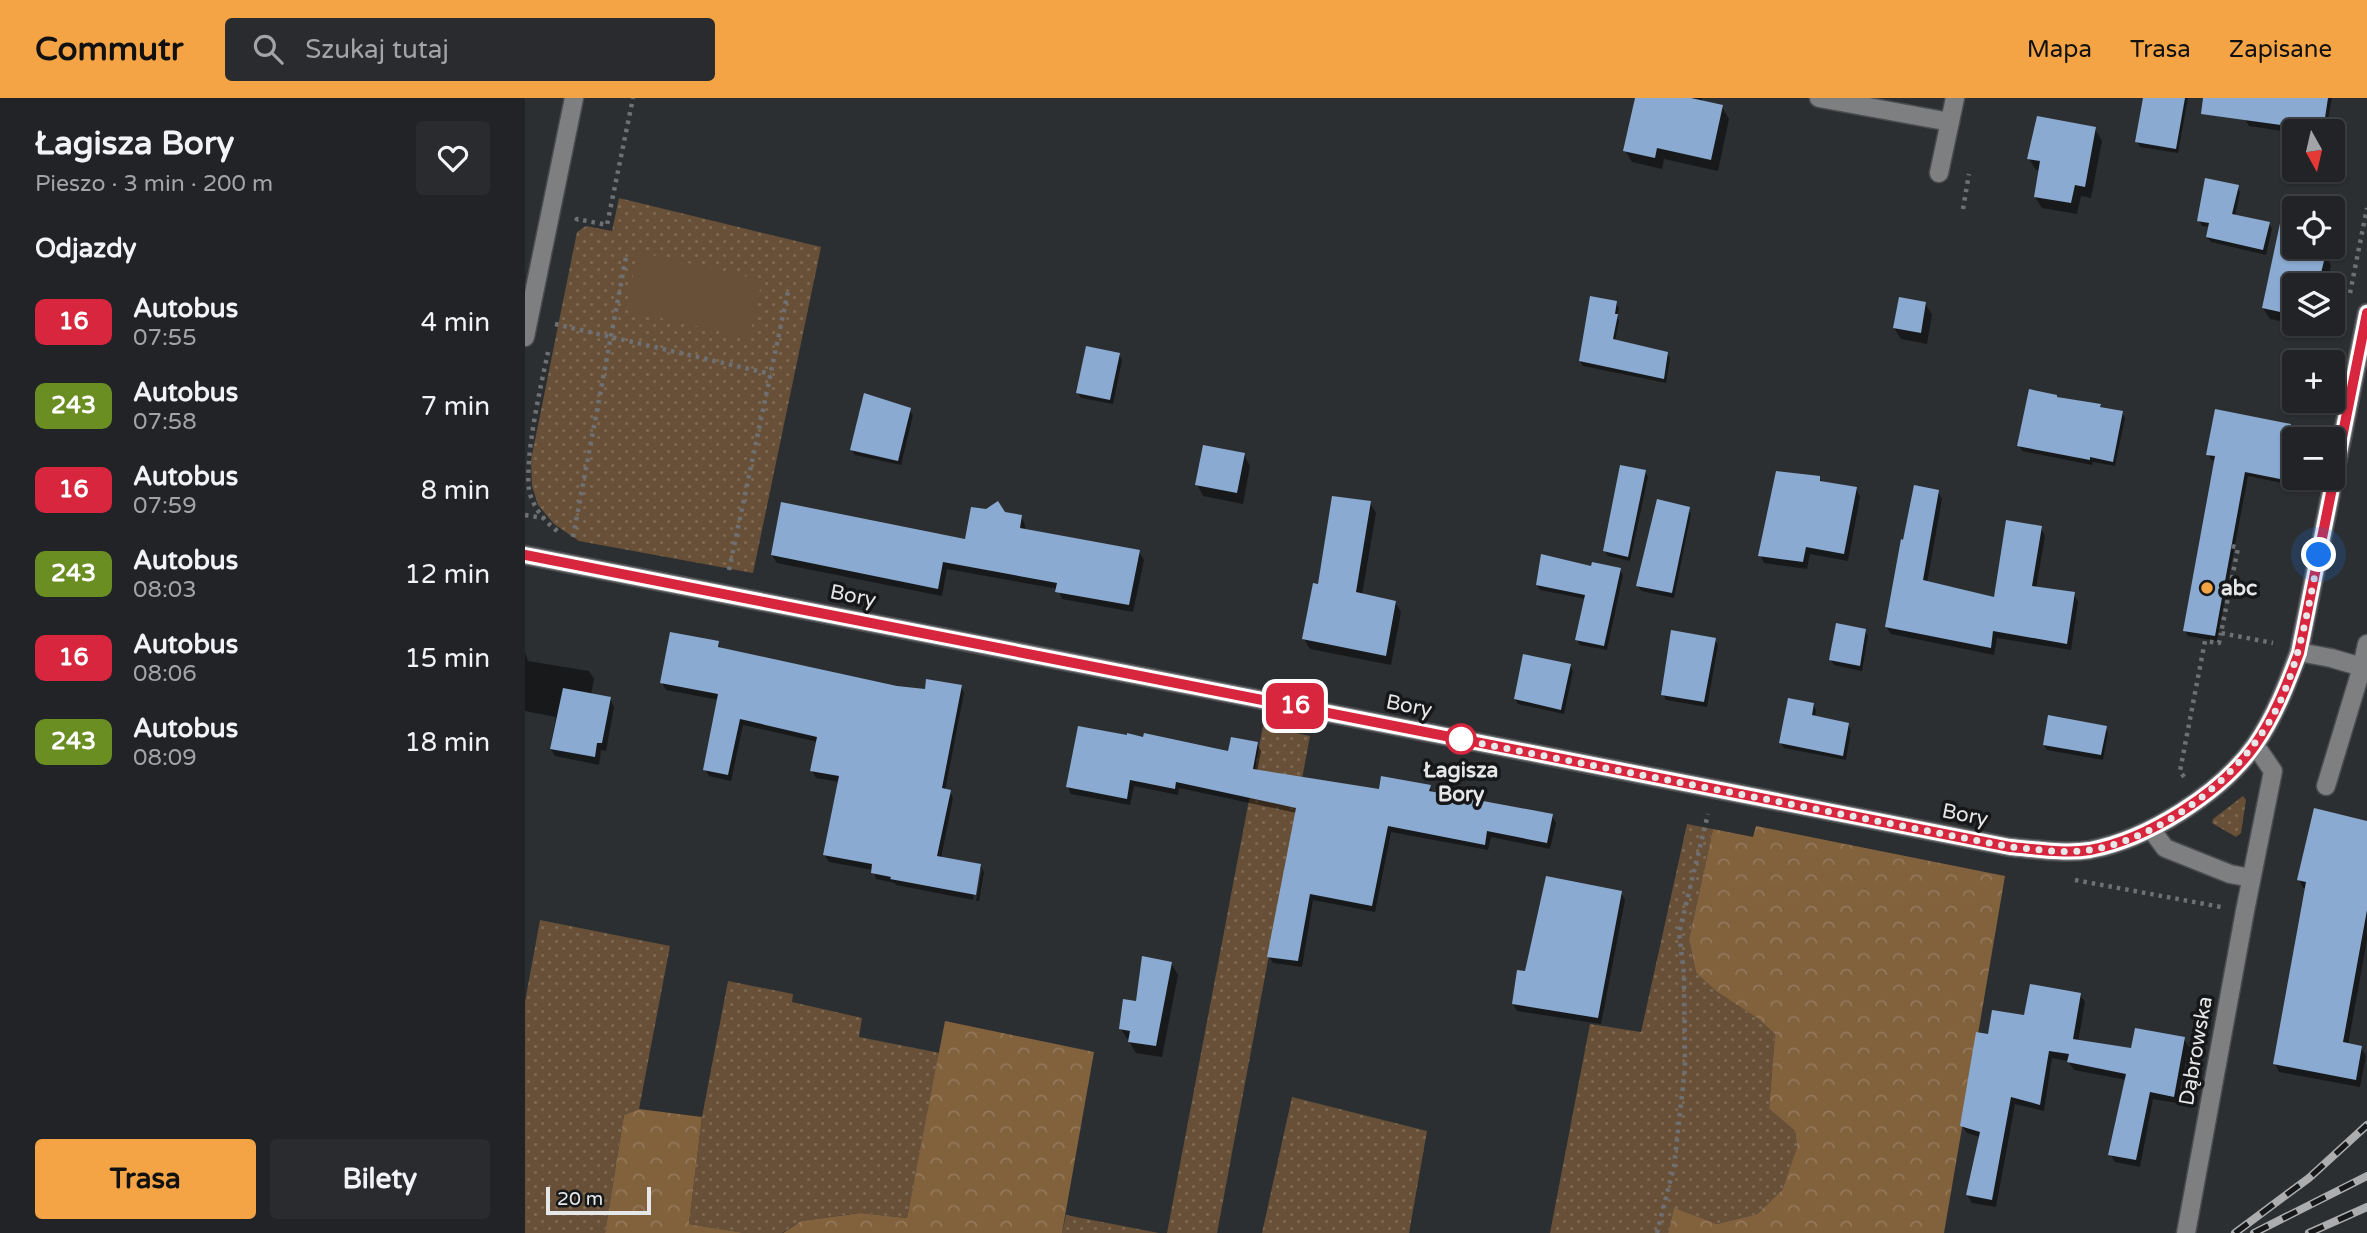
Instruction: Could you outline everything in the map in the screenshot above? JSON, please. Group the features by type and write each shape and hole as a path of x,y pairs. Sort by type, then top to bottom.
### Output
{"street":[{"path":"526,331 574,98"},
{"path":"1819,98 1950,122"},
{"path":"1939,173 1955,98"},
{"path":"2255,745 2283,697 2299,653 2367,313"},
{"name":"Bory","path":"525,555 2010,847 2089,850 2123,841 2151,829 2221,782 2255,745"},
{"path":"2326,786 2367,644"},
{"path":"2299,653 2331,657 2362,667"},
{"name":"Dąbrowska","path":"2186,1233 2273,771 2255,745"},
{"path":"2151,829 2165,848 2230,874 2251,878"}],"path":[{"path":"574,232 576,219 607,225 633,98"},
{"path":"549,348 526,463 528,490 534,506 548,524 572,542 627,257"},
{"path":"728,574 789,287"},
{"path":"552,336 554,323 771,374"},
{"path":"525,515 543,518"},
{"path":"2183,777 2180,771 2205,641 2220,643 2238,548 2232,546"},
{"path":"2221,633 2279,644"},
{"path":"2175,783 2190,773"},
{"path":"1657,1233 1674,1166 1685,1068 1684,974 1679,933 1714,789"},
{"path":"2066,879 2245,911"}],"shaded area":[{"path":"619,198 821,247 753,573 579,541 554,524 538,505 532,486 531,460 577,232 586,226 612,231"},
{"path":"639,252 762,280 749,338 625,310"},
{"path":"1263,726 1310,736 1217,1233 1167,1233"},
{"path":"2243,796 2246,800 2241,833 2236,837 2212,823 2213,819"},
{"path":"1687,824 1713,829 1689,939 1696,973 1717,992 1757,1018 1775,1034 1769,1109 1795,1131 1797,1147 1782,1190 1757,1214 1717,1224 1674,1209 1668,1233 1550,1233 1590,1024 1641,1032"},
{"path":"540,920 670,946 639,1109 624,1115 605,1233 525,1233 525,1002"},
{"path":"728,981 793,994 792,1002 862,1018 859,1037 940,1053 907,1218 859,1213 801,1221 782,1233 745,1233 689,1224 702,1117"},
{"path":"1292,1097 1427,1131 1409,1233 1262,1233"},
{"path":"1066,1215 1159,1233 1062,1233"}],"green space":[{"path":"1756,826 2005,876 1944,1233 1668,1233 1674,1208 1717,1224 1757,1214 1782,1190 1797,1147 1795,1131 1769,1109 1775,1034 1757,1018 1717,992 1696,973 1689,939 1713,829 1753,837"},
{"path":"945,1021 1094,1052 1062,1233 783,1233 801,1221 860,1213 907,1218"},
{"path":"639,1109 702,1117 689,1224 745,1233 605,1233 624,1115"}],"building":[{"path":"1635,98 1691,98 1723,105 1711,160 1657,148 1655,158 1623,151"},
{"path":"2143,98 2185,98 2176,149 2135,142"},
{"path":"2203,98 2328,98 2325,119 2282,119 2282,125 2201,114"},
{"path":"2037,116 2096,127 2085,187 2075,185 2071,203 2034,197 2040,161 2027,159"},
{"path":"2205,178 2239,185 2232,214 2270,222 2263,250 2206,237 2209,223 2197,221"},
{"path":"2282,214 2282,259 2324,259 2321,273 2282,273 2282,312 2262,308"},
{"path":"1590,296 1617,301 1615,314 1618,314 1613,339 1668,352 1664,379 1579,361"},
{"path":"1899,297 1926,302 1921,333 1893,328"},
{"path":"1086,346 1120,353 1110,400 1076,393"},
{"path":"2029,389 2123,411 2113,462 2017,446"},
{"path":"864,393 911,408 898,461 850,450"},
{"path":"2215,409 2291,424 2290,427 2282,427 2280,479 2245,472 2215,636 2183,631 2215,456 2206,455"},
{"path":"1203,445 1245,453 1237,493 1195,485"},
{"path":"1620,465 1646,470 1628,557 1603,551"},
{"path":"1776,471 1820,476 1820,481 1857,487 1844,554 1806,547 1803,562 1758,556"},
{"path":"1914,485 1939,490 1923,580 1994,597 2006,520 2042,526 2032,586 2075,592 2067,644 1993,631 1991,648 1885,627"},
{"path":"1332,496 1371,501 1356,592 1396,601 1386,656 1302,639 1313,583 1318,584"},
{"path":"1657,499 1690,507 1672,593 1636,586"},
{"path":"998,501 1005,512 1022,515 1020,528 1140,550 1129,605 1055,592 1057,583 943,562 938,589 771,555 781,502 965,539 971,507 986,509"},
{"path":"1541,554 1591,566 1592,562 1621,568 1604,646 1575,640 1585,595 1536,585"},
{"path":"1836,623 1866,629 1860,666 1829,660"},
{"path":"1671,630 1716,638 1704,702 1661,695"},
{"path":"670,632 719,641 718,647 897,686 925,689 926,679 962,685 942,788 951,790 937,856 981,864 976,895 890,879 891,877 871,873 872,864 823,855 839,776 810,771 817,737 740,719 728,775 703,770 718,694 660,683"},
{"path":"1523,654 1571,664 1561,710 1514,699"},
{"path":"563,688 611,697 602,743 597,743 595,757 550,749"},
{"path":"1788,698 1814,703 1812,715 1849,723 1843,756 1779,743"},
{"path":"2048,715 2107,726 2101,755 2043,745"},
{"path":"1078,726 1143,737 1144,733 1228,751 1231,737 1258,742 1253,769 1379,789 1381,776 1431,785 1429,791 1553,814 1547,843 1487,831 1485,845 1388,826 1372,906 1310,894 1298,961 1267,957 1296,808 1176,782 1175,789 1130,780 1127,799 1066,787"},
{"path":"2314,808 2367,821 2367,910 2343,1042 2362,1046 2356,1080 2273,1064 2306,882 2297,880"},
{"path":"1546,876 1622,891 1598,1018 1512,1004 1517,970 1525,971"},
{"path":"1142,956 1172,962 1156,1046 1128,1042 1130,1031 1119,1029 1123,999 1136,1001"},
{"path":"2030,984 2081,993 2073,1039 2131,1048 2135,1028 2185,1037 2174,1097 2150,1092 2136,1160 2108,1155 2126,1074 2067,1062 2069,1054 2049,1051 2040,1105 2011,1097 1992,1200 1966,1195 1980,1132 1960,1126 1976,1032 1988,1034 1992,1010 2024,1015"}],"railway":[{"path":"2235,1233 2309,1178 2367,1125"},
{"path":"2254,1233 2367,1176"},
{"path":"2309,1233 2367,1207"}],"bus line":[{"name":"16","path":"525,555 2010,847 2089,850 2123,841 2151,829 2221,782 2255,745 2283,697 2299,653 2367,313"}],"place":[{"name":"abc","path":"2207,588"},
{"name":"Łagisza Bory","path":"1461,739"}],"route":[{"path":"1461,739 1453,738 2010,847 2089,850 2123,841 2151,829 2182,810 2221,782 2255,745 2283,697 2299,653 2319,555"}]}
